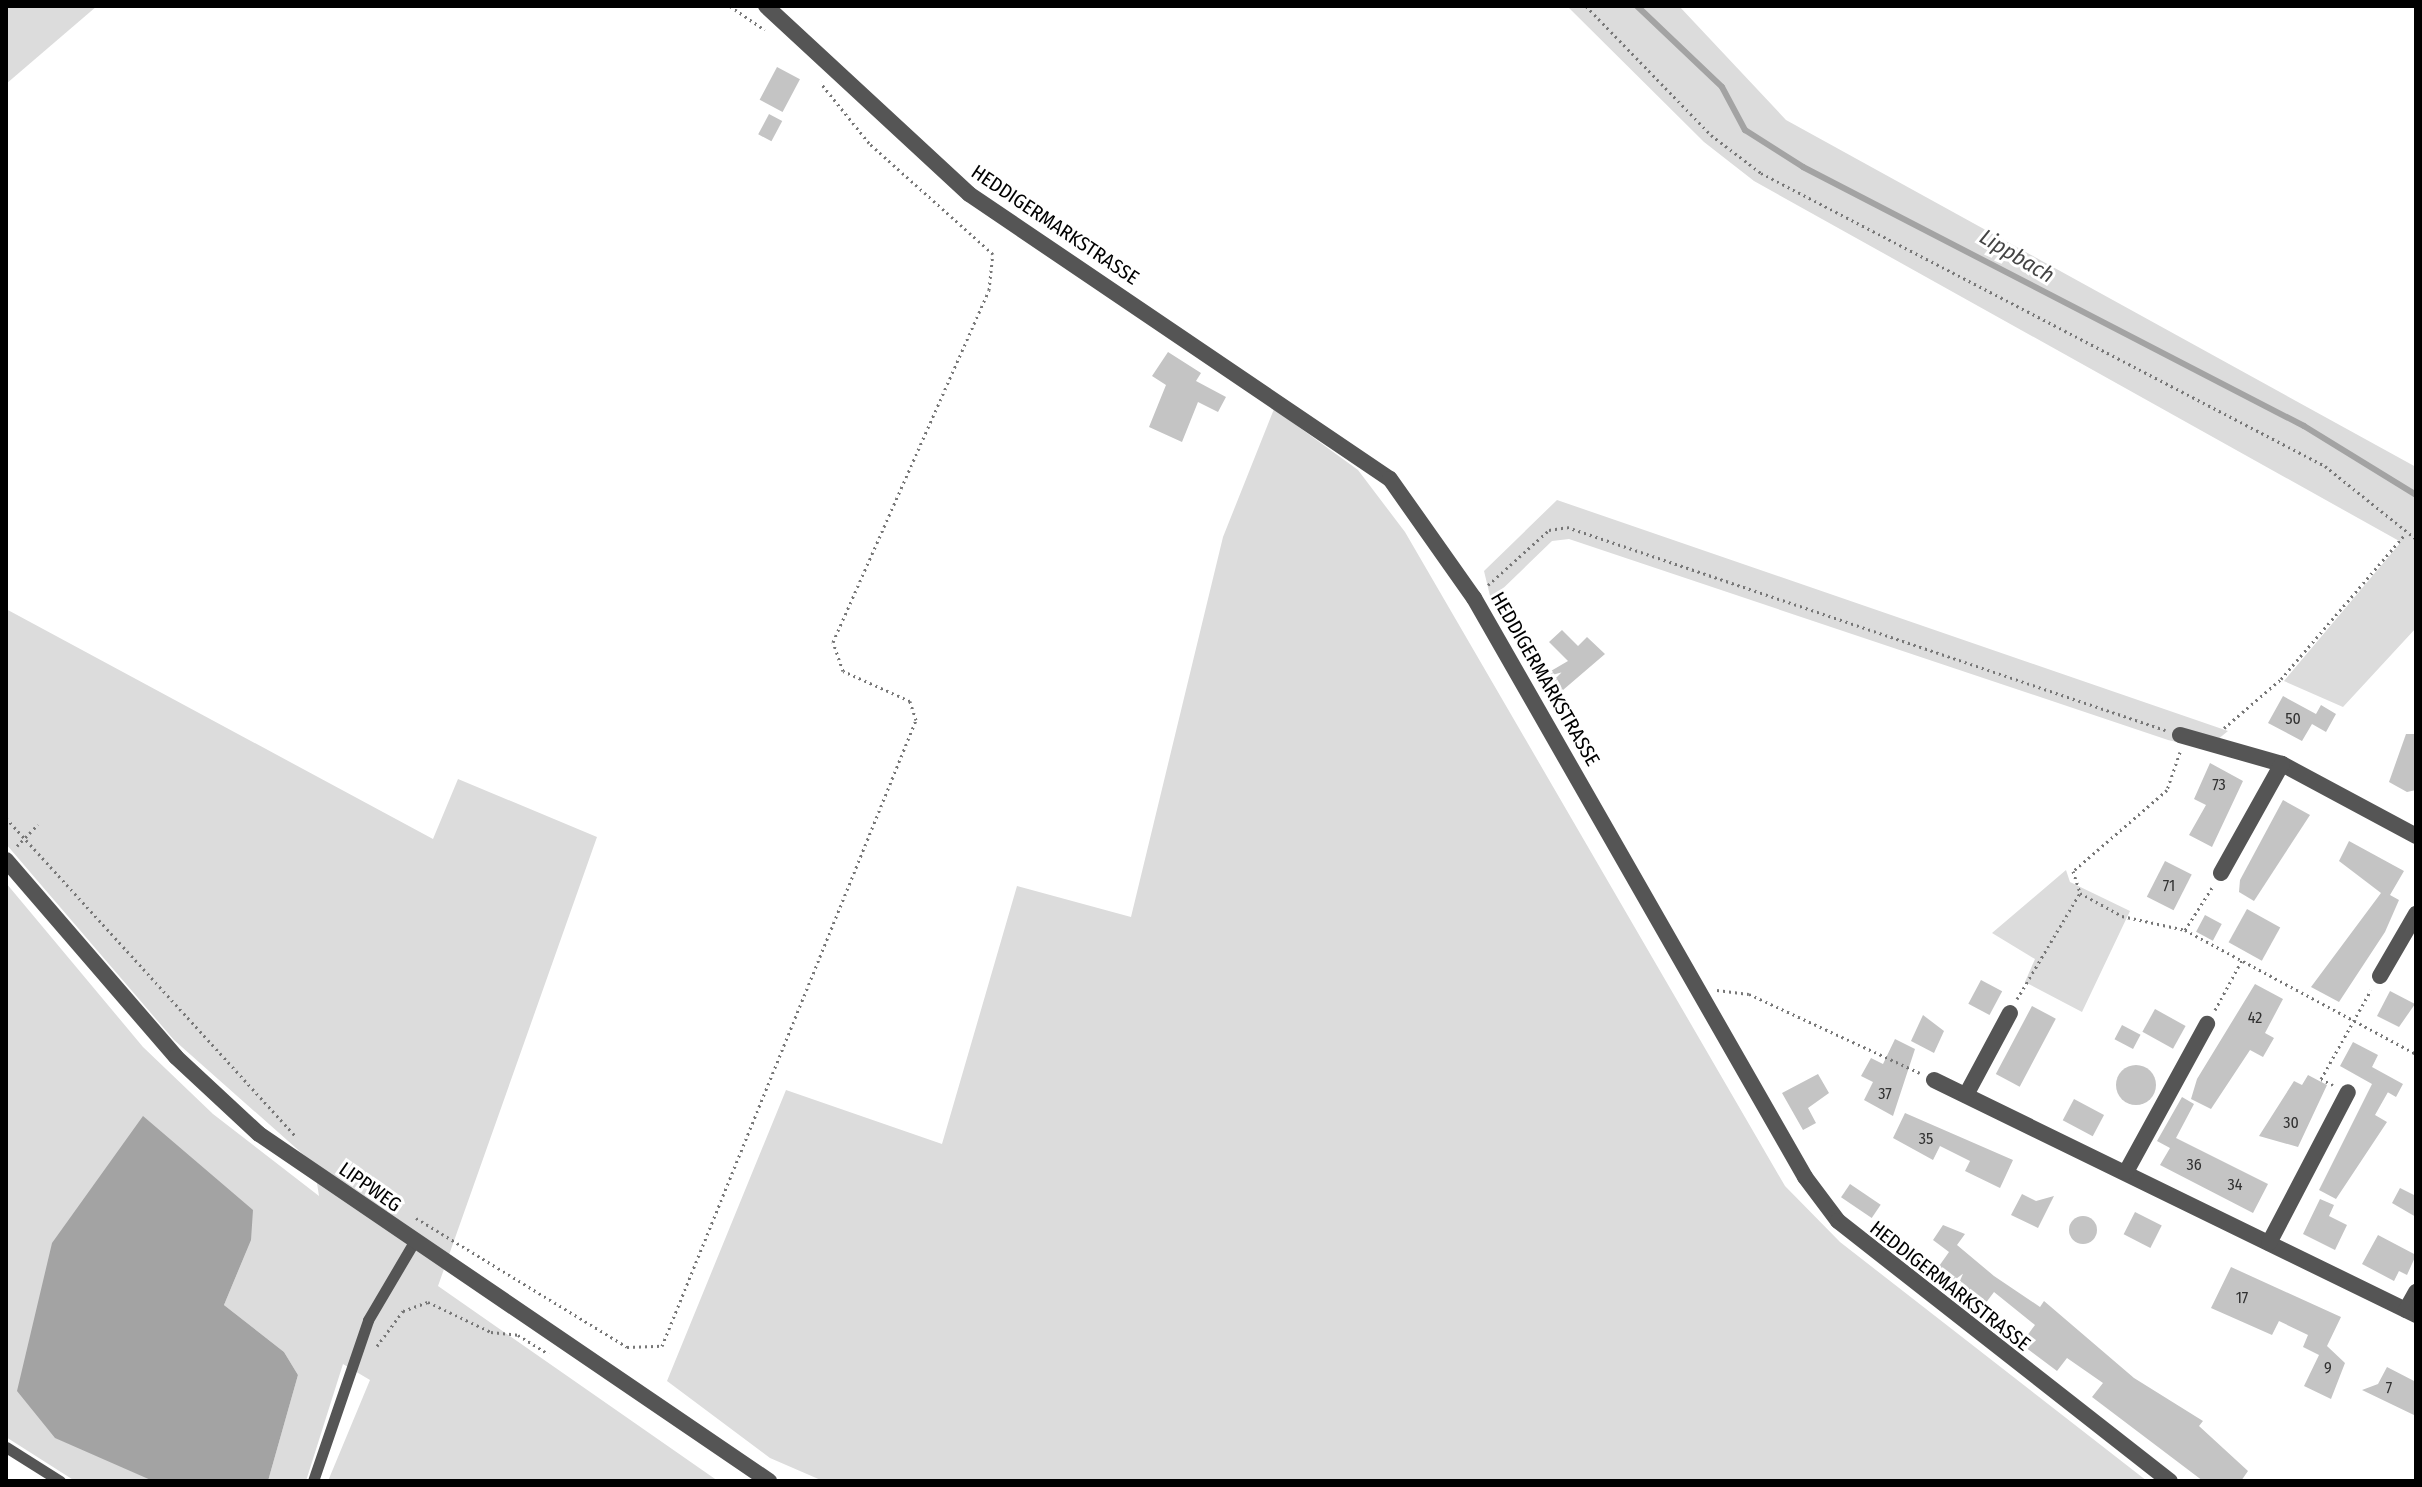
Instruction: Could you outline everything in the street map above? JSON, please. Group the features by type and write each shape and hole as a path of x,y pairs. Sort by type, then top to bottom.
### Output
{"street":[{"name":"HEDDIGERMARKSTRASSE","path":"766,6 969,194 1390,479 1474,598 1805,1177 1838,1221 2170,1481"},
{"path":"2185,736 2282,764 2416,836"},
{"path":"2221,873 2282,764"},
{"name":"LIPPWEG","path":"6,859 218,1099 414,1242 769,1481"},
{"path":"2380,976 2416,914"},
{"path":"1966,1095 2010,1013"},
{"path":"2126,1172 2207,1024"},
{"path":"1934,1080 2411,1312 2416,1292"},
{"path":"2269,1243 2348,1092"}],"lane":[{"path":"313,1481 380,1294 414,1242"},
{"path":"6,1447 60,1481"}],"path":[{"path":"730,6 773,35"},
{"path":"1586,6 1711,135 1761,173 2325,466 2416,539"},
{"path":"405,1218 444,1230 627,1347 662,1346 916,720 910,701 843,671 833,642 989,290 993,254 869,143 818,79"},
{"path":"1474,598 1549,530 1567,527 2185,736 2170,766 2167,790 2073,871 2080,893 2122,916 2185,930 2353,1017 2416,1054"},
{"path":"2208,742 2281,679 2406,533"},
{"path":"6,818 298,1140"},
{"path":"6,859 38,824"},
{"path":"2185,930 2221,873"},
{"path":"2010,1013 2080,893"},
{"path":"2207,1024 2242,960"},
{"path":"2348,1092 2321,1079 2353,1017 2380,976"},
{"path":"1701,993 1749,994 1934,1080"},
{"path":"403,1311 428,1302 541,1350"}],"shaded area":[{"path":"6,6 97,6 6,84"},
{"path":"1567,6 1679,6 1786,120 2416,467 2416,628 2343,707 2284,681 2401,542 1754,181 1704,142"},
{"path":"1274,409 1358,470 1405,532 1785,1186 1840,1242 2147,1481 823,1481 770,1458 667,1381 786,1090 942,1144 1017,886 1131,917 1223,537"},
{"path":"1557,500 2228,731 2206,749 2168,740 1569,539 1552,541 1491,600 1484,571"},
{"path":"6,609 433,839 458,779 597,837 438,1286 718,1481 328,1481 370,1380 343,1364 306,1481 268,1481 298,1375 284,1352 224,1305 251,1240 150,1475 153,1481 75,1481 6,1437 6,883 143,1047 213,1114 319,1196 314,1164 174,1040 6,844"},
{"path":"2066,870 2070,882 2130,911 2082,1012 2025,982 2035,959 1992,933"},
{"path":"143,1116 253,1210 251,1240 224,1305 284,1352 298,1375 268,1481 153,1481 55,1438 17,1391 52,1243"}],"building":[{"path":"777,67 800,79 783,112 760,100"},
{"path":"769,114 782,121 771,141 758,134"},
{"path":"1168,352 1201,373 1196,381 1226,397 1218,412 1198,402 1182,442 1149,427 1166,385 1152,376"},
{"path":"1562,630 1578,646 1587,637 1605,654 1556,696 1544,675 1568,661 1549,642"},
{"path":"2283,696 2316,714 2321,705 2336,714 2326,732 2312,724 2302,741 2268,723"},
{"path":"2406,734 2416,734 2416,790 2407,792 2389,782"},
{"path":"2210,763 2243,781 2212,847 2189,835 2206,805 2194,799"},
{"path":"2283,800 2310,815 2254,901 2239,892 2240,880"},
{"path":"2349,841 2404,871 2390,895 2399,900 2385,932 2339,1002 2311,987 2381,893 2339,861"},
{"path":"2165,861 2192,875 2174,910 2147,897"},
{"path":"2247,909 2280,927 2262,961 2229,942"},
{"path":"2205,915 2222,924 2213,941 2196,932"},
{"path":"1981,980 2002,991 1990,1015 1968,1004"},
{"path":"2255,984 2283,999 2265,1033 2274,1038 2263,1057 2250,1050 2211,1109 2191,1099 2197,1079"},
{"path":"2390,991 2415,1004 2399,1027 2377,1016"},
{"path":"2032,1006 2056,1019 2020,1087 1996,1074"},
{"path":"2155,1009 2186,1026 2173,1049 2142,1032"},
{"path":"1923,1015 1944,1031 1934,1053 1911,1041"},
{"path":"2122,1025 2141,1035 2133,1049 2114,1039"},
{"path":"1895,1039 1915,1049 1893,1116 1864,1100 1873,1082 1861,1076 1871,1058 1883,1064"},
{"path":"2353,1042 2378,1055 2372,1067 2403,1084 2396,1097 2388,1092 2375,1115 2387,1122 2336,1199 2319,1190 2372,1084 2340,1066"},
{"path":"2136,1065 2150,1071 2156,1085 2150,1099 2136,1105 2122,1099 2116,1085 2122,1071"},
{"path":"1818,1074 1829,1093 1808,1108 1816,1123 1803,1130 1782,1093"},
{"path":"2308,1075 2327,1085 2298,1147 2259,1136 2294,1081 2302,1085"},
{"path":"2182,1097 2194,1104 2176,1138 2268,1184 2253,1213 2160,1165 2170,1148 2157,1141"},
{"path":"2074,1099 2104,1115 2093,1136 2063,1120"},
{"path":"1905,1113 2013,1160 2000,1188 1965,1171 1970,1161 1940,1146 1933,1160 1893,1138"},
{"path":"1850,1184 1881,1205 1872,1218 1841,1197"},
{"path":"2400,1188 2416,1196 2416,1217 2392,1203"},
{"path":"2022,1194 2036,1201 2054,1196 2038,1228 2011,1215"},
{"path":"2320,1199 2334,1205 2329,1216 2347,1225 2335,1250 2303,1234"},
{"path":"2135,1212 2162,1226 2150,1248 2124,1234"},
{"path":"2083,1216 2093,1220 2097,1230 2093,1240 2083,1244 2073,1240 2069,1230 2073,1220"},
{"path":"1943,1225 1965,1234 1957,1245 1994,1276 2040,1307 2044,1301 2134,1378 2203,1421 2199,1426 2248,1471 2241,1481 2203,1481 2092,1397 2103,1383 2067,1358 2057,1371 2021,1344 2035,1325 1994,1292 1979,1312 1942,1283 1947,1276 1937,1269 1949,1252 1933,1240"},
{"path":"2378,1235 2416,1255 2407,1275 2399,1271 2394,1281 2362,1264"},
{"path":"2231,1267 2341,1317 2327,1346 2345,1363 2331,1399 2304,1386 2319,1355 2303,1347 2308,1335 2279,1321 2272,1335 2211,1308"},
{"path":"2387,1367 2416,1382 2416,1416 2362,1390 2378,1384"}],"waterway":[{"name":"Lippbach","path":"1637,6 1722,87 1745,130 1803,167 2304,426 2416,495"}]}
